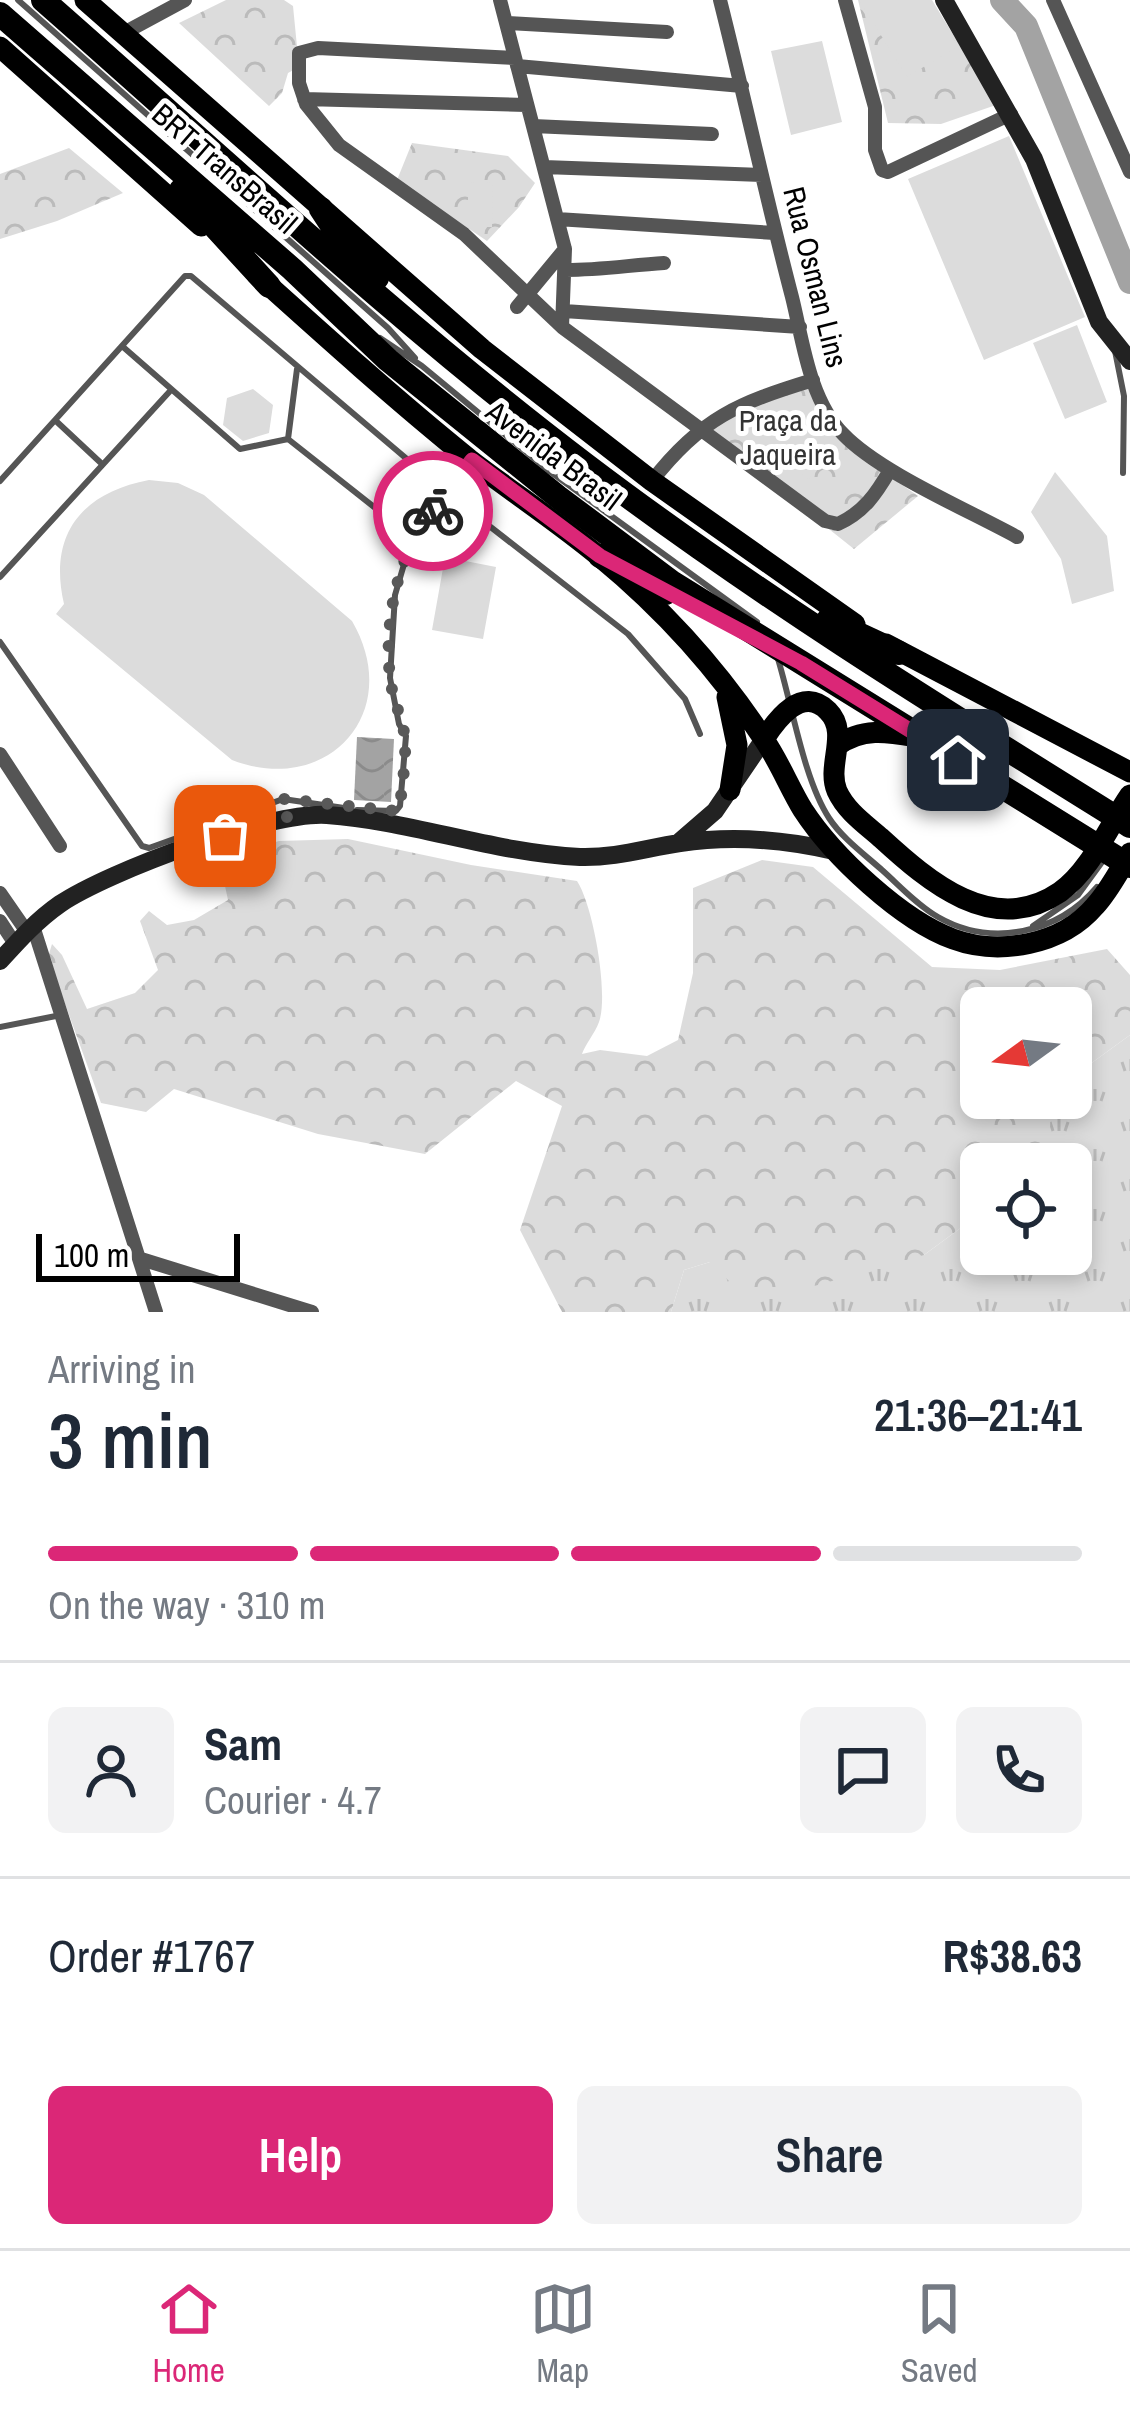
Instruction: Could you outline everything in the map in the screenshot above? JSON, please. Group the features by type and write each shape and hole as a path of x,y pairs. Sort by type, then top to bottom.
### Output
{"highway":[{"name":"Avenida Brasil","path":"43,0 379,299 514,407 695,545 846,649 1067,787 1126,833"},
{"name":"Avenida Brasil","path":"0,14 466,426 673,583 1130,866"},
{"path":"94,96 269,286"},
{"path":"321,208 342,241 371,272 514,407"},
{"path":"695,545 845,630 899,653"},
{"path":"600,556 801,663"}],"main road":[{"name":"Avenida Brasil","path":"85,0 482,349 652,481 899,653 1130,772"},
{"path":"944,0 1034,159 1087,297 1114,344 1130,361"},
{"name":"Avenida Brasil","path":"4,57 472,460 600,556 664,614 764,739 801,806 834,850 937,932 968,944 1004,947 1037,941 1076,922 1094,908 1126,833"},
{"path":"720,680 734,723 730,790"},
{"path":"678,843 715,811 784,711 810,703 819,704 833,718 834,782 853,813 940,888 965,901 990,906 1030,904 1063,890 1077,877 1130,796"},
{"path":"837,746 852,736 875,731 926,739"},
{"path":"1099,756 1130,754"},
{"path":"0,961 25,934 86,889 260,823 287,807 526,852 575,856 628,855 678,843 768,838 834,850"}],"street":[{"path":"122,34 185,0"},
{"path":"500,0 566,249 563,319"},
{"name":"Rua Osman Lins","path":"720,0 814,380 841,433 890,470 1017,537"},
{"path":"845,0 875,107 875,150 882,170 889,172 1011,114"},
{"path":"1053,0 1130,172"},
{"path":"506,23 667,32"},
{"path":"742,86 327,47 299,53 304,99 349,154 464,234 521,301 563,319 701,429 832,524 844,522 865,507 890,470"},
{"path":"304,99 526,105"},
{"path":"533,126 712,134"},
{"path":"544,167 762,175"},
{"path":"557,219 775,233"},
{"path":"521,301 566,249"},
{"path":"566,270 664,263"},
{"path":"563,319 800,327"},
{"path":"652,481 674,451 701,429 742,404 814,380"},
{"path":"1,758 60,846"},
{"path":"0,893 25,934 61,1015 156,1312"},
{"path":"0,921 25,934"},
{"path":"140,1259 312,1312"}],"lane":[{"name":"BRT TransBrasil","path":"18,0 388,328 422,365"},
{"name":"BRT TransBrasil","path":"0,2 380,338 422,365 548,470 749,613 773,646 819,799 843,836 932,913 956,926 983,932 1030,929 1058,920 1081,905 1130,837"},
{"path":"0,481 185,276 191,276 447,493 628,634 685,699 700,734"},
{"path":"1114,344 1124,396 1123,472"},
{"path":"122,346 240,449 288,439"},
{"path":"288,439 297,369"},
{"path":"0,577 171,390"},
{"path":"55,420 102,464"},
{"path":"288,439 412,537"},
{"path":"248,812 287,807 396,811 400,806 406,736 390,678 395,595 412,537 472,460"},
{"path":"0,643 142,846 148,848 227,820"},
{"path":"1030,929 1078,895 1126,833"},
{"path":"0,1028 61,1015"}],"green space":[{"path":"226,0 284,0 293,6 299,67 288,73 282,93 269,106 179,23"},
{"path":"858,0 932,0 996,105 941,124 888,123"},
{"path":"859,0 930,0 958,46 907,77"},
{"path":"822,41 842,122 791,135 771,51"},
{"path":"1009,136 1085,317 984,360 908,179"},
{"path":"412,143 508,156 535,183 487,241 397,180"},
{"path":"69,148 123,193 0,239 0,174"},
{"path":"468,182 493,183 492,227 468,227"},
{"path":"1077,325 1107,402 1065,419 1033,343"},
{"name":"Praça da Jaqueira","path":"811,383 878,468 918,496 854,549 702,428"},
{"path":"253,389 273,405 269,433 243,441 223,425 227,398"},
{"path":"761,411 827,454 809,479 746,435"},
{"path":"1055,472 1107,536 1114,591 1072,604 1061,559 1031,512"},
{"path":"149,480 178,483 204,495 352,621 366,655 369,686 363,715 348,738 326,756 299,767 267,768 232,760 56,614 64,604 61,557 75,521 105,495"},
{"path":"445,557 496,567 483,639 432,630"},
{"path":"348,839 577,881 594,929 602,992 599,1022 582,1054 600,1050 647,1056 678,1040 693,973 693,888 762,860 813,867 932,967 1000,970 1107,949 1130,975 1130,1035 1092,1063 1092,987 960,987 960,1119 1050,1119 1050,1143 960,1143 960,1228 924,1255 793,1292 737,1289 710,1262 684,1270 671,1312 562,1312 520,1230 562,1106 516,1081 425,1154 318,1134 174,1089 146,1112 101,1103 48,957 52,944 87,1009 135,993 158,970 140,921 149,911 167,925 194,920 228,900 219,858 279,841"},
{"path":"1130,1035 1130,1312 671,1312 684,1270 710,1262 924,1255 960,1228 960,1275 1092,1275 1092,1143 1048,1143 1049,1119 1092,1119 1092,1063"}],"water":[{"path":"357,737 394,739 391,802 354,800"}],"waterway":[{"path":"1002,0 1026,26 1130,282"}],"way so far":[{"path":"225,836 290,816 284,799 353,809 396,811 400,806 406,736 390,678 390,627 412,537 433,511"}],"route":[{"path":"433,511 472,460 600,556 801,663 958,760"}]}
